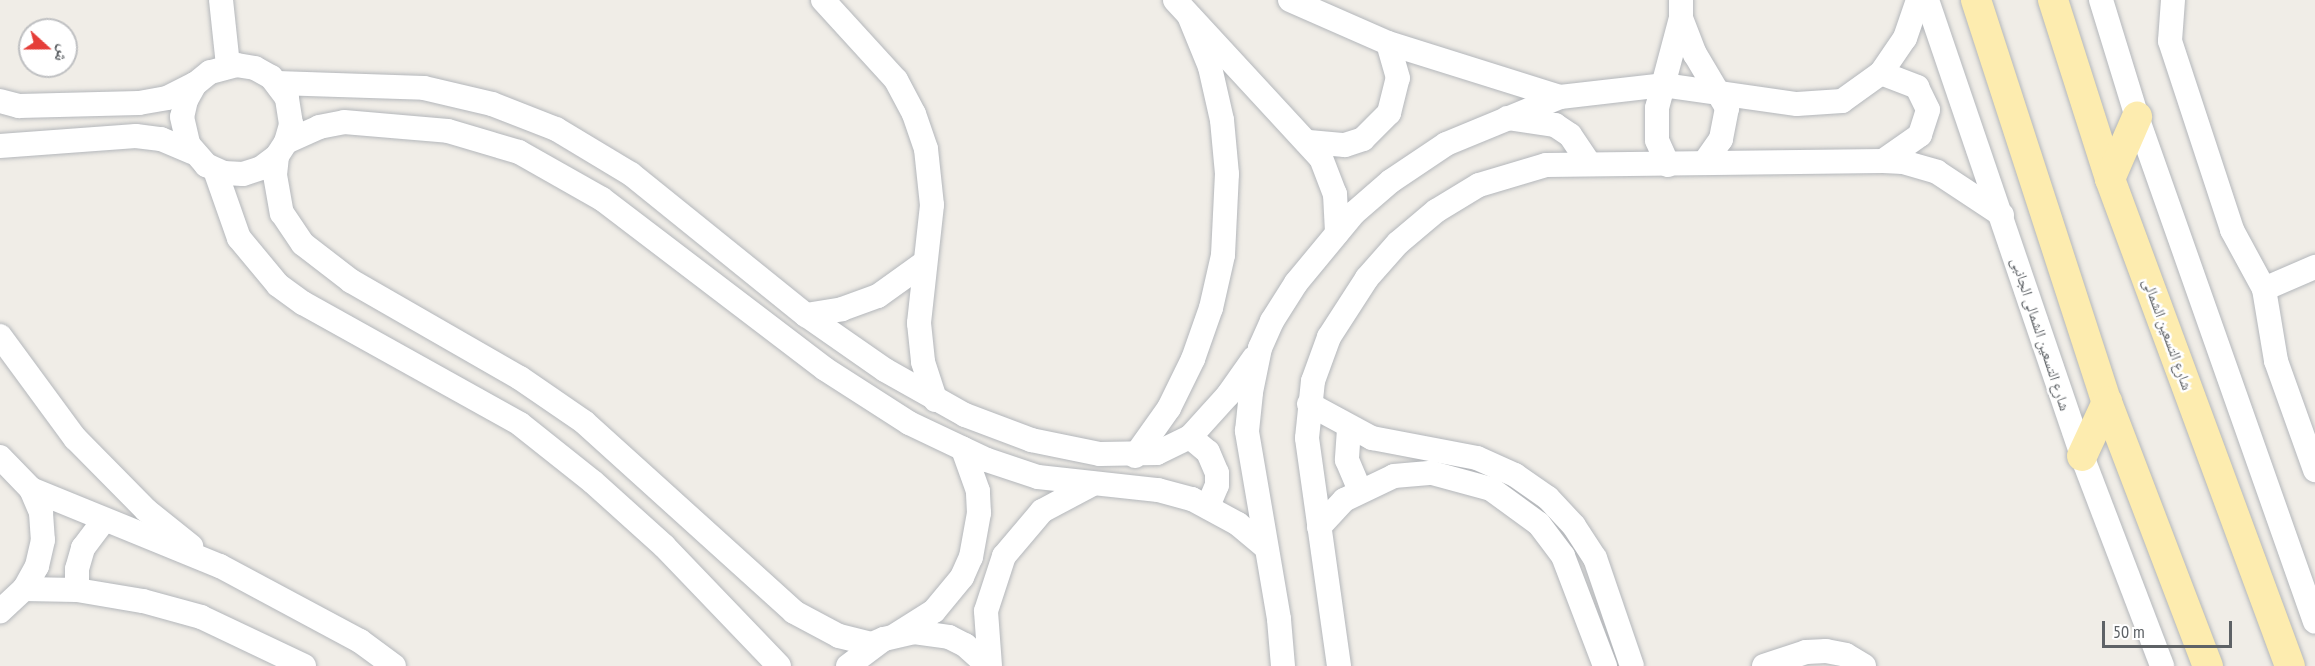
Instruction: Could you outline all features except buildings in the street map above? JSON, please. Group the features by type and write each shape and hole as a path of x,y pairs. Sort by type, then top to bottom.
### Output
{"main road":[{"path":"1976,0 2108,402 2208,666"},
{"name":"شارع التسعين الشمالى","path":"2053,0 2110,179 2290,666"},
{"path":"2110,179 2137,117"},
{"path":"2082,456 2108,402"}],"street":[{"path":"221,0 228,65"},
{"path":"822,0 896,80 921,131 932,195 919,323 923,362 935,400"},
{"path":"1174,0 1309,142 1330,175 1335,194 1337,233"},
{"path":"1290,0 1388,43 1560,97"},
{"path":"0,101 19,106 139,103 166,98 195,84 210,72 228,65 255,68 277,83 424,88 492,104 556,129 631,174 806,315 935,400 1031,440 1077,450 1135,456 1157,453 1190,437 1228,395 1260,348 1284,301 1337,233 1354,213 1418,160 1501,118 1560,97 1663,85 1720,91 1778,102 1823,104 1856,94 1881,73 1905,38 1918,0"},
{"name":"شارع التسعين الشمالى الجانبى","path":"1927,0 2002,215 2082,456 2162,666"},
{"path":"2173,0 2170,41 2232,230 2264,289 2276,361 2315,470"},
{"path":"2106,7 2137,117 2315,621"},
{"path":"1668,165 1657,140 1657,108 1681,9"},
{"path":"1681,9 1695,54 1720,91 1727,108 1726,129 1704,164"},
{"path":"1135,456 1164,416 1193,359 1211,308 1223,255 1227,174 1222,120 1210,67 1190,18"},
{"path":"1309,142 1327,146 1354,142 1378,128 1389,113 1398,78 1388,43"},
{"path":"1881,73 1917,87 1928,110 1920,135 1883,161"},
{"path":"277,83 291,116 274,176 282,213 303,244 351,281 520,378 584,422 794,612 839,636 872,644 890,637 922,632 949,637 965,645 989,666"},
{"path":"192,152 184,135 182,117 186,99 195,84"},
{"path":"331,85 323,104 335,123"},
{"path":"1501,118 1555,125 1570,135 1589,162"},
{"path":"214,170 243,174 261,168 281,149 335,123 379,122 448,131 504,146 548,166 602,199 825,369 909,423 963,449 1038,477 1158,490 1208,506 1264,546"},
{"path":"0,146 136,136 161,139 192,152 214,170 240,238 278,285 303,303 520,424 647,530 779,666"},
{"path":"1339,666 1307,438 1309,404 1320,358 1341,316 1382,260 1416,226 1457,197 1500,176 1546,165 1589,162 1668,165 1883,161 1903,162 1937,172 2002,215"},
{"path":"806,315 842,309 878,296 924,263"},
{"path":"2264,289 2315,267"},
{"path":"0,336 43,399 110,475 186,542 220,566"},
{"path":"1260,348 1247,431 1264,546 1279,619 1283,666"},
{"path":"1309,404 1349,429 1372,438 1477,458 1515,475 1548,498 1574,526 1595,558 1632,666"},
{"path":"1349,429 1347,460 1360,490"},
{"path":"1190,437 1208,452 1217,473 1217,485 1208,506"},
{"path":"848,666 890,637 934,611 956,586 971,557 979,502 963,449"},
{"path":"3,456 31,489 41,513 42,540 37,566 8,608"},
{"path":"1319,527 1360,490 1394,476 1432,473 1472,481 1508,499 1539,524 1563,556 1602,663"},
{"path":"989,666 986,611 1004,556 1042,511 1093,484"},
{"path":"31,489 220,566 360,641 394,666"},
{"path":"77,590 76,569 82,548 104,520"},
{"path":"8,608 77,590 143,601 201,617 304,666"},
{"path":"1764,666 1806,652 1826,651 1846,655 1864,666"}]}
